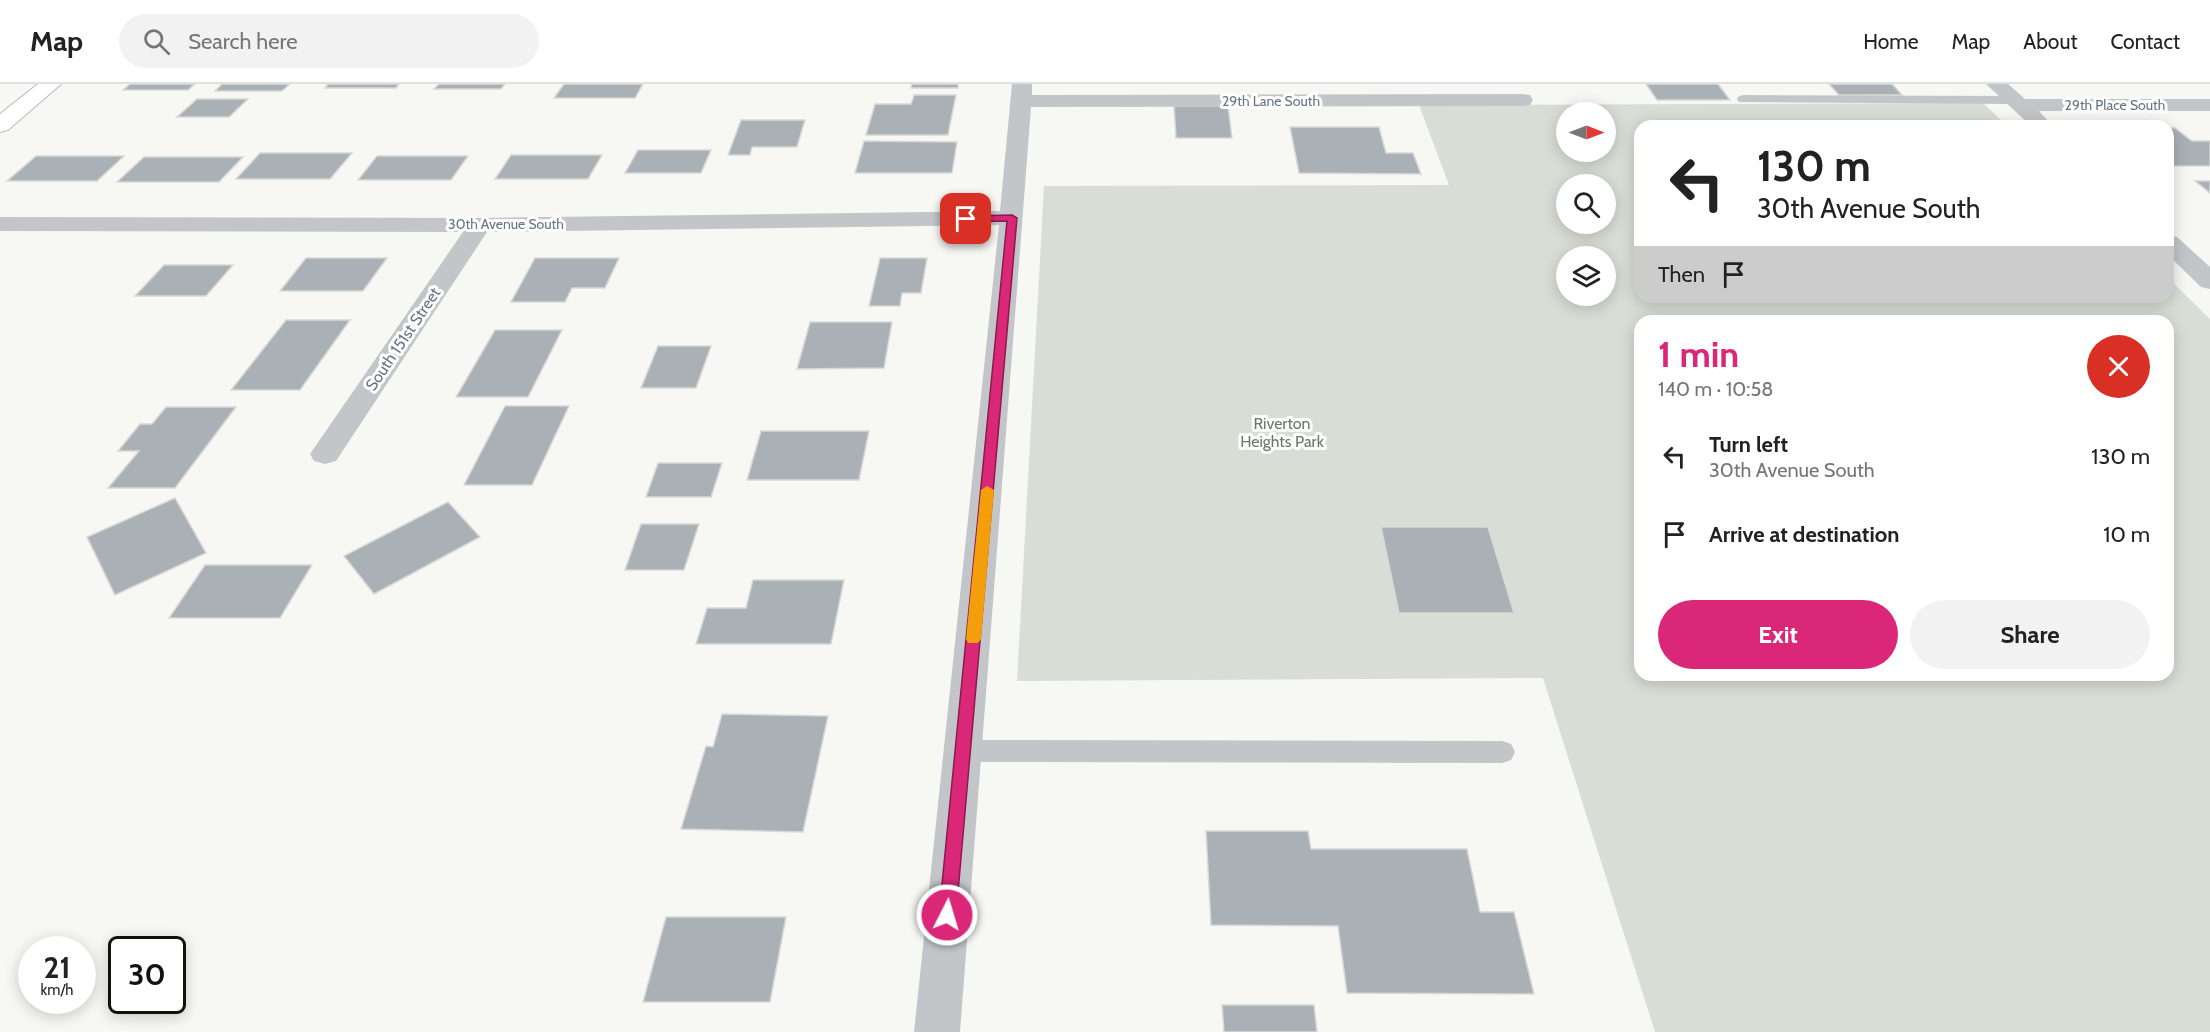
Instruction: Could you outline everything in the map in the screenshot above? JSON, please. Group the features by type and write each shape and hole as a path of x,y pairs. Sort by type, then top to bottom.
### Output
{"street":[{"path":"0,124 51,84"},
{"path":"1996,84 2036,120"},
{"path":"937,1032 1022,93"},
{"name":"29th Lane South","path":"1022,93 1522,100"},
{"name":"29th Place South","path":"2017,102 2210,105"},
{"name":"30th Avenue South","path":"0,224 480,225 1012,218"},
{"name":"South 151st Street","path":"325,454 480,225"},
{"path":"2174,248 2210,281"}],"lane":[{"path":"1744,99 2017,102"},
{"path":"963,751 1502,752"}],"green space":[{"name":"Riverton Heights Park","path":"1983,103 2001,120 1634,120 1634,303 2174,303 2174,284 2210,319 2210,1032 1655,1032 1543,678 1017,681 1044,186 1449,185 1419,105 1556,105 1556,162 1616,162 1616,104"}],"building":[{"path":"130,84 195,84 188,90 123,90"},
{"path":"222,84 290,84 282,91 215,91"},
{"path":"328,84 399,84 396,88 325,88"},
{"path":"439,84 505,84 501,89 434,89"},
{"path":"564,84 643,84 635,98 554,98"},
{"path":"912,84 958,84 958,88 911,88"},
{"path":"1646,84 1718,84 1730,100 1657,100"},
{"path":"1829,84 1892,84 1902,95 1839,95"},
{"path":"914,95 956,95 948,135 866,135 875,104 911,104"},
{"path":"197,99 248,99 229,117 177,117"},
{"path":"1174,106 1228,106 1232,138 1176,138"},
{"path":"741,120 805,120 797,147 752,147 750,155 728,155"},
{"path":"1290,127 1379,127 1386,153 1413,153 1421,174 1299,173"},
{"path":"2174,128 2192,141 2210,141 2210,166 2174,166"},
{"path":"864,141 957,142 952,173 855,173"},
{"path":"638,150 711,150 701,173 625,173"},
{"path":"260,153 352,153 330,179 236,179"},
{"path":"511,155 602,155 588,179 495,179"},
{"path":"36,156 124,156 97,181 7,181"},
{"path":"377,156 468,156 451,180 358,180"},
{"path":"144,157 243,157 219,182 117,182"},
{"path":"2195,181 2210,181 2210,193"},
{"path":"306,258 387,258 363,291 280,291"},
{"path":"535,258 619,258 605,288 572,288 565,302 511,302"},
{"path":"880,258 927,258 921,293 902,293 900,306 869,306"},
{"path":"164,265 233,265 206,296 135,296"},
{"path":"286,320 350,320 300,390 231,390"},
{"path":"810,322 892,322 884,368 797,369"},
{"path":"495,330 562,330 528,397 456,397"},
{"path":"658,346 711,346 696,388 641,388"},
{"path":"505,406 569,406 532,485 464,485"},
{"path":"166,407 236,407 175,488 108,488 139,451 118,451 140,424 152,424"},
{"path":"761,431 869,431 859,480 747,480"},
{"path":"658,463 722,463 711,497 646,497"},
{"path":"175,498 206,553 115,595 87,537"},
{"path":"448,502 480,537 374,594 344,556"},
{"path":"641,524 699,524 684,570 625,570"},
{"path":"1381,527 1488,527 1514,613 1399,613"},
{"path":"205,565 312,565 280,618 169,618"},
{"path":"753,580 844,580 831,644 696,644 707,608 746,608"},
{"path":"722,714 828,716 803,832 681,829 706,746 713,747"},
{"path":"1206,831 1308,831 1311,849 1467,849 1480,912 1514,912 1534,994 1347,993 1338,926 1211,925"},
{"path":"666,917 786,917 770,1002 643,1002"},
{"path":"1222,1005 1314,1005 1317,1032 1224,1032"}],"slow traffic":[{"path":"973,639 987,490"}],"route":[{"path":"947,915 1012,218 966,219"}]}
